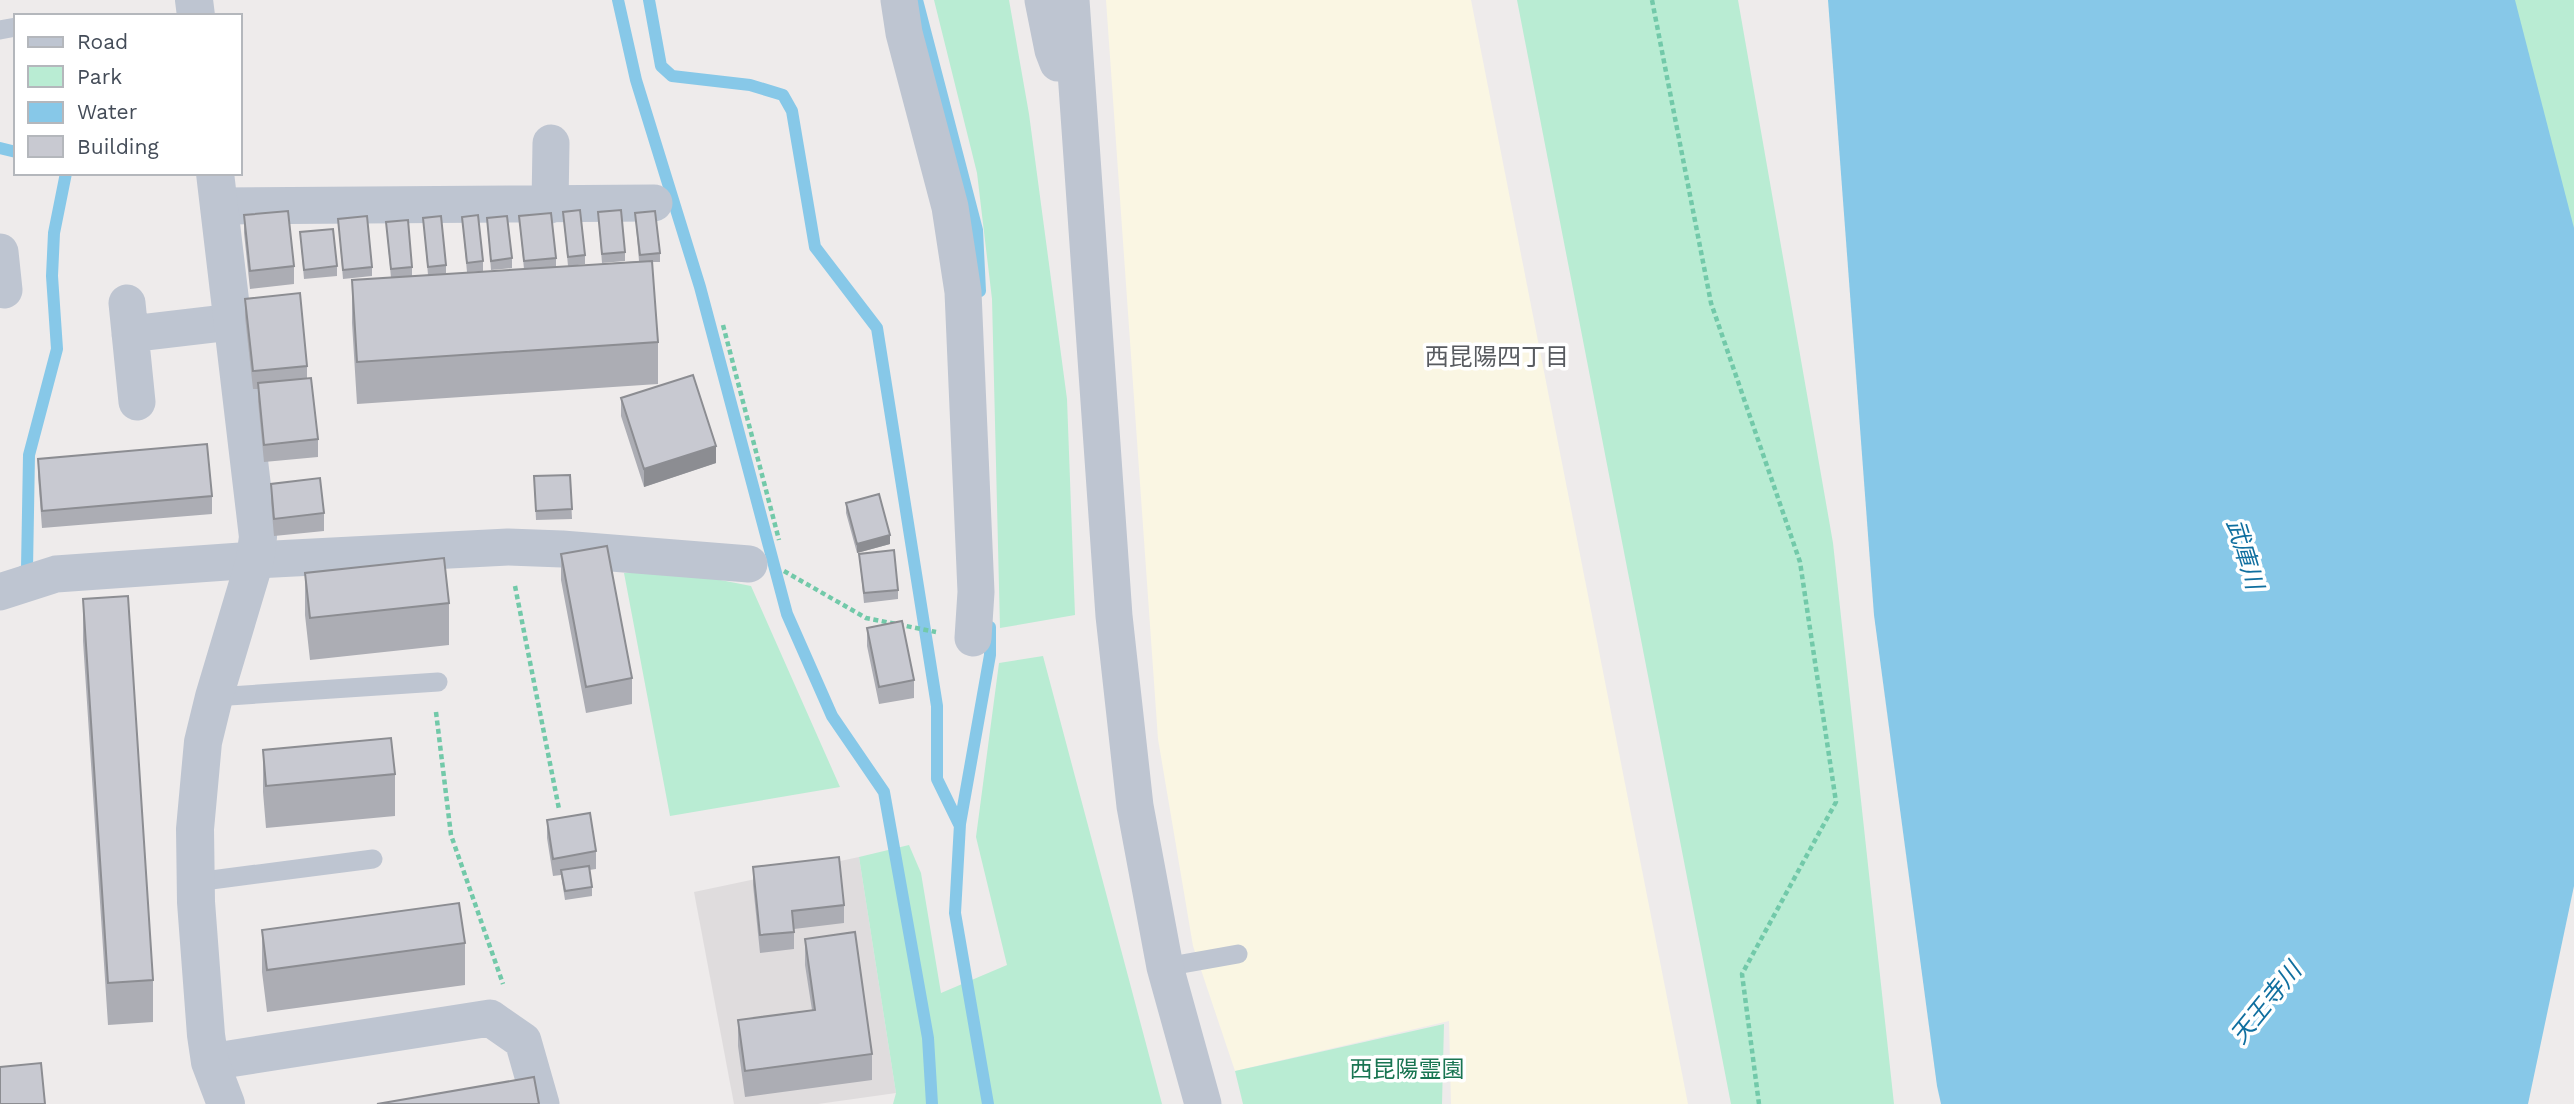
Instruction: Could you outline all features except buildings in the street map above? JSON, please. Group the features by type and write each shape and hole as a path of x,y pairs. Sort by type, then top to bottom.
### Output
{"street":[{"path":"899,0 904,33 950,207 963,292 976,592 956,635"},
{"path":"1042,0 1053,50 1078,114"},
{"path":"1071,0 1114,616 1135,806 1165,967 1203,1104"},
{"path":"550,205 551,143"},
{"path":"226,1104 209,1062 196,882 195,829 203,742 255,560 257,522 217,190 550,205 654,204"},
{"path":"0,252 4,290"},
{"path":"138,402 129,318 232,321"},
{"path":"0,592 56,574 255,560 508,547 749,564"},
{"path":"209,1062 490,1018 523,1041 541,1104"}],"lane":[{"path":"214,697 435,682"},
{"path":"196,882 373,859"},
{"path":"1165,967 1238,954"}],"path":[{"path":"1652,0 1711,303 1800,562 1836,802 1742,974 1759,1104"},
{"path":"723,325 783,552"},
{"path":"508,547 559,809"},
{"path":"787,563 792,574"},
{"path":"784,571 866,618 956,635"},
{"path":"435,682 452,835 523,1041"}],"shaded area":[{"path":"1106,0 1471,0 1688,1104 1451,1104 1449,1021 1235,1071 1193,946 1158,739"},
{"path":"859,857 896,1093 818,1104 734,1104 694,892"}],"green space":[{"path":"934,0 1009,0 1029,114 1067,399 1075,615 1000,628 992,299 977,173"},
{"path":"1517,0 1738,0 1833,543 1894,1104 1731,1104"},
{"path":"2458,0 2574,0 2574,424"},
{"path":"624,573 685,573 751,586 840,787 670,816"},
{"path":"1043,656 1162,1104 893,1104 896,1093 859,857 909,845 921,873 941,993 1007,965 976,837 999,663"},
{"name":"西昆陽霊園","path":"1444,1024 1442,1104 1243,1104 1235,1071"}],"water":[{"path":"1828,0 2515,0 2574,228 2574,886 2528,1104 1941,1104 1874,615"}],"waterway":[{"path":"618,0 636,80 700,287 787,614 832,716 884,792 928,1038 932,1104"},
{"path":"649,0 661,66 672,76 750,85 783,95 792,111 815,247 877,328 937,706 937,779 959,824"},
{"path":"917,0 977,230 980,291"},
{"path":"0,148 14,152"},
{"path":"19,574 27,569 29,455 57,349 52,276 54,233 66,175"},
{"path":"988,1104 955,913 960,824 990,655 990,627"}],"district":[{"name":"西昆陽四丁目","path":"1497,357"}],"water label":[{"name":"武庫川","path":"2245,554"},
{"name":"天王寺川","path":"2266,1003"}]}
